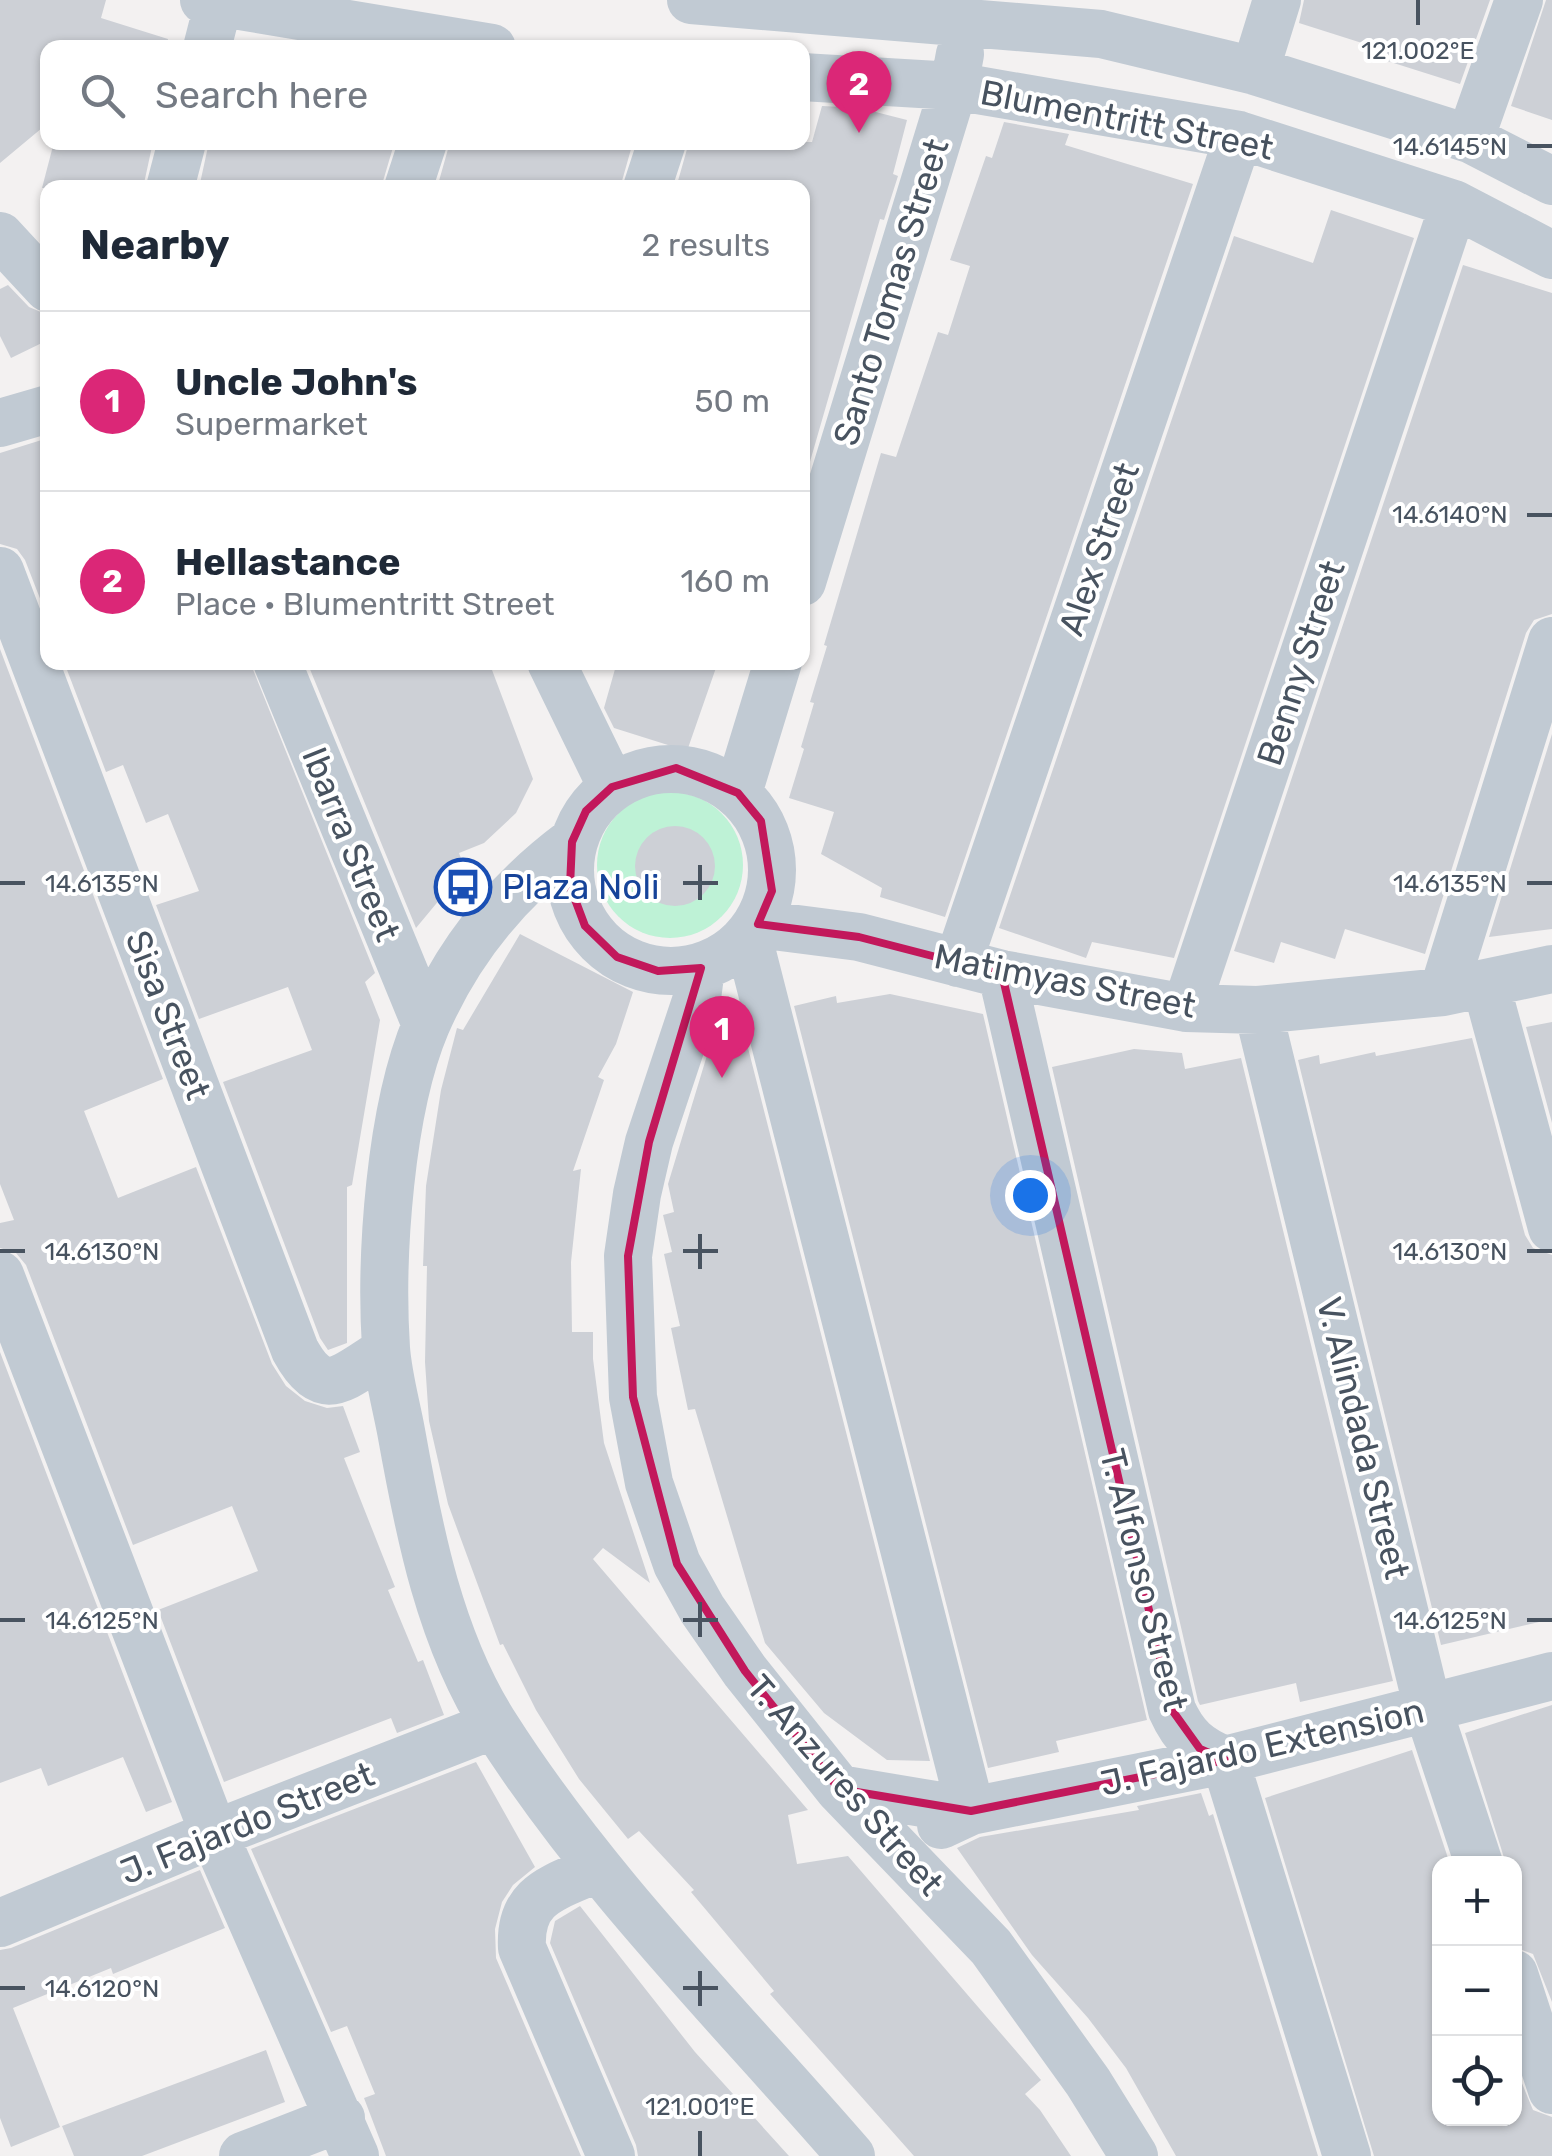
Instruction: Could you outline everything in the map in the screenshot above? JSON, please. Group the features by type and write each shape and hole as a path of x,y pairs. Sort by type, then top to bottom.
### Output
{"street":[{"path":"1255,71 1277,0"},
{"path":"1470,139 1519,0"},
{"name":"Blumentritt Street","path":"711,1 967,10 1101,34 1255,71 1470,139 1552,181"},
{"name":"Santo Tomas Street","path":"810,556 954,86 967,10"},
{"path":"210,17 414,40"},
{"name":"Blumentritt Street","path":"810,78 954,86 1239,135 1454,204 1552,255"},
{"name":"Alex Street","path":"980,968 1239,135"},
{"path":"172,180 180,150"},
{"path":"411,180 420,150"},
{"path":"650,180 659,150"},
{"name":"Benny Street","path":"1186,1008 1454,204"},
{"path":"0,236 40,279"},
{"path":"0,424 40,412"},
{"name":"Sisa Street","path":"0,572 295,1350 310,1375 317,1381 330,1382 386,1351"},
{"path":"1552,641 1464,988 1552,1228"},
{"name":"Ibarra Street","path":"280,670 426,1025"},
{"path":"556,670 612,787"},
{"path":"738,793 776,670"},
{"path":"676,768 710,776 738,793 761,821 773,855 772,891 753,931 701,968 658,972 617,957 586,926 570,886 572,842 586,811 612,787 643,772 676,768"},
{"path":"572,842 532,873 494,913 460,963 426,1025 400,1125 387,1233 386,1351 415,1508 443,1614 494,1725 596,1869 851,2156"},
{"path":"753,931 971,1811"},
{"name":"Matimyas Street","path":"753,931 859,938 980,968 1186,1008 1258,1010 1464,988 1552,969"},
{"name":"T. Anzures Street","path":"701,968 697,998 649,1142 628,1256 633,1397 649,1483 677,1564 702,1610 745,1671 839,1789 992,1947 1088,2082 1134,2156"},
{"name":"T. Alfonso Street","path":"980,968 1172,1710 1182,1731 1200,1750 1225,1760"},
{"name":"V. Alindada Street","path":"1258,1010 1428,1709 1475,1856"},
{"path":"0,1275 214,1834 348,2137 243,2156"},
{"name":"J. Fajardo Extension","path":"907,1858 940,1825 971,1811 1225,1760 1552,1676"},
{"name":"J. Fajardo Street","path":"0,1923 494,1725"},
{"path":"1225,1760 1347,2156"},
{"name":"J. Fajardo Extension","path":"839,1789 971,1811"},
{"path":"596,1869 544,1892 526,1914 521,1931 522,1948 611,2156"},
{"path":"1522,1998 1552,2090"}],"highlighted area":[{"path":"676,768 738,793 761,821 772,891 758,924 859,937 1002,974 1172,1710 1200,1749 1225,1760 971,1811 839,1789 745,1671 677,1564 633,1397 628,1256 649,1142 701,968 658,971 617,957 585,926 570,886 572,842 586,811 612,787"}],"green space":[{"path":"670,792 698,797 722,813 738,837 743,865 738,893 722,917 698,933 670,938 642,933 618,917 602,893 597,865 602,837 618,813 642,797"}],"building":[{"path":"0,0 106,0 101,18 168,39 40,40 40,130 0,163"},
{"path":"1304,0 1490,0 1460,84 1381,59 1384,50 1299,23"},
{"path":"1546,0 1552,0 1552,120 1511,106"},
{"path":"822,106 860,108 907,120 893,174 898,176 884,220 880,219 810,462 810,180 678,180 687,150 810,150"},
{"path":"1004,122 1069,134 1065,145 1193,184 945,917 880,897 882,888 821,854 834,812 789,798 804,749 801,747 827,646 824,645 881,453 896,457 938,332 948,335 970,266 950,260 986,156 992,158"},
{"path":"52,150 151,150 145,180 44,180"},
{"path":"207,150 392,150 383,180 201,180"},
{"path":"448,150 631,150 622,180 439,180"},
{"path":"1331,210 1414,238 1174,958 1092,942 1086,958 999,928 1234,236 1313,263"},
{"path":"1463,265 1552,293 1552,614 1534,620 1526,633 1425,954 1345,929 1335,959 1281,942 1274,963 1234,951"},
{"path":"8,285 29,307 40,312 40,344 11,358 0,336 0,289"},
{"path":"40,440 40,598 17,549 0,544 0,453"},
{"path":"0,649 163,1079 84,1111 118,1198 196,1167 272,1364 286,1386 305,1401 327,1408 343,1406 360,1452 344,1458 395,1587 388,1590 418,1662 423,1660 444,1715 397,1733 391,1718 224,1782 158,1610 258,1571 232,1506 133,1545 26,1265 16,1253 0,1248 0,1223 14,1220 0,1184"},
{"path":"67,670 253,670 375,973 365,982 380,1020 352,1185 347,1187 347,1343 328,1350 320,1338 223,1082 312,1050 288,987 199,1019 156,905 199,891 168,814 146,823 123,765 106,772"},
{"path":"310,670 492,670 533,779 516,813 484,843 459,853 465,869 416,928"},
{"path":"615,670 715,670 687,751 614,728 604,708"},
{"path":"1552,734 1552,929 1489,937"},
{"path":"667,826 683,826 704,837 715,866 704,895 683,906 667,906 653,900 641,888 635,874 635,858 641,844 653,832"},
{"path":"520,934 633,992 616,1044 598,1077 604,1080 573,1171 581,1169 571,1262 572,1332 593,1332 604,1443 650,1583 603,1548 593,1559 808,1810 788,1815 797,1864 848,1856 1041,2080 1025,2094 1071,2156 914,2156 770,1994 774,1991 691,1892 694,1890 639,1831 628,1839 579,1779 536,1710 503,1644 500,1645 448,1504 429,1421 425,1362 427,1266 423,1266 426,1186 441,1090 457,1028 463,1030"},
{"path":"890,994 983,1014 1147,1720 1056,1741 1059,1752 988,1768 794,1006 836,996 837,1003"},
{"path":"1552,1022 1552,1123 1526,1027"},
{"path":"1472,1038 1525,1235 1533,1248 1552,1255 1552,1619 1441,1645 1298,1060 1319,1055 1320,1064"},
{"path":"747,1044 930,1761 887,1760 824,1713 765,1643 695,1409 688,1410 671,1328 680,1326 664,1254 672,1252 663,1215 674,1212 668,1184 708,1052"},
{"path":"1134,1049 1182,1053 1185,1069 1241,1058 1393,1681 1300,1702 1296,1683 1200,1705 1198,1701 1052,1067"},
{"path":"0,1352 172,1802 146,1812 123,1757 48,1786 41,1768 0,1783"},
{"path":"1552,1705 1552,2002 1533,1954 1522,1950 1522,1856 1503,1856 1465,1733"},
{"path":"1412,1750 1447,1856 1432,1856 1432,2126 1522,2126 1522,2083 1533,2110 1552,2117 1552,2156 1374,2156 1265,1798"},
{"path":"476,1762 535,1867 513,1885 502,1902 495,1929 496,1958 581,2156 386,2156 364,2098 375,2094 347,2026 331,2032 251,1849"},
{"path":"1201,1793 1209,1816 1213,1814 1318,2156 1176,2156 1126,2068 1032,1955 957,1848 980,1837 1139,1810 1137,1806"},
{"path":"200,1870 225,1928 113,1974 111,1968 13,2008 60,2127 11,2147 0,2118 0,1950"},
{"path":"580,1906 695,2052 789,2156 638,2156 550,1943 555,1921"},
{"path":"266,2050 285,2102 142,2156 74,2156 62,2126"}],"place":[{"name":"Hellastance","path":"859,133"},
{"name":"Plaza Noli","path":"463,887"},
{"name":"Uncle John's","path":"722,1078"}]}
